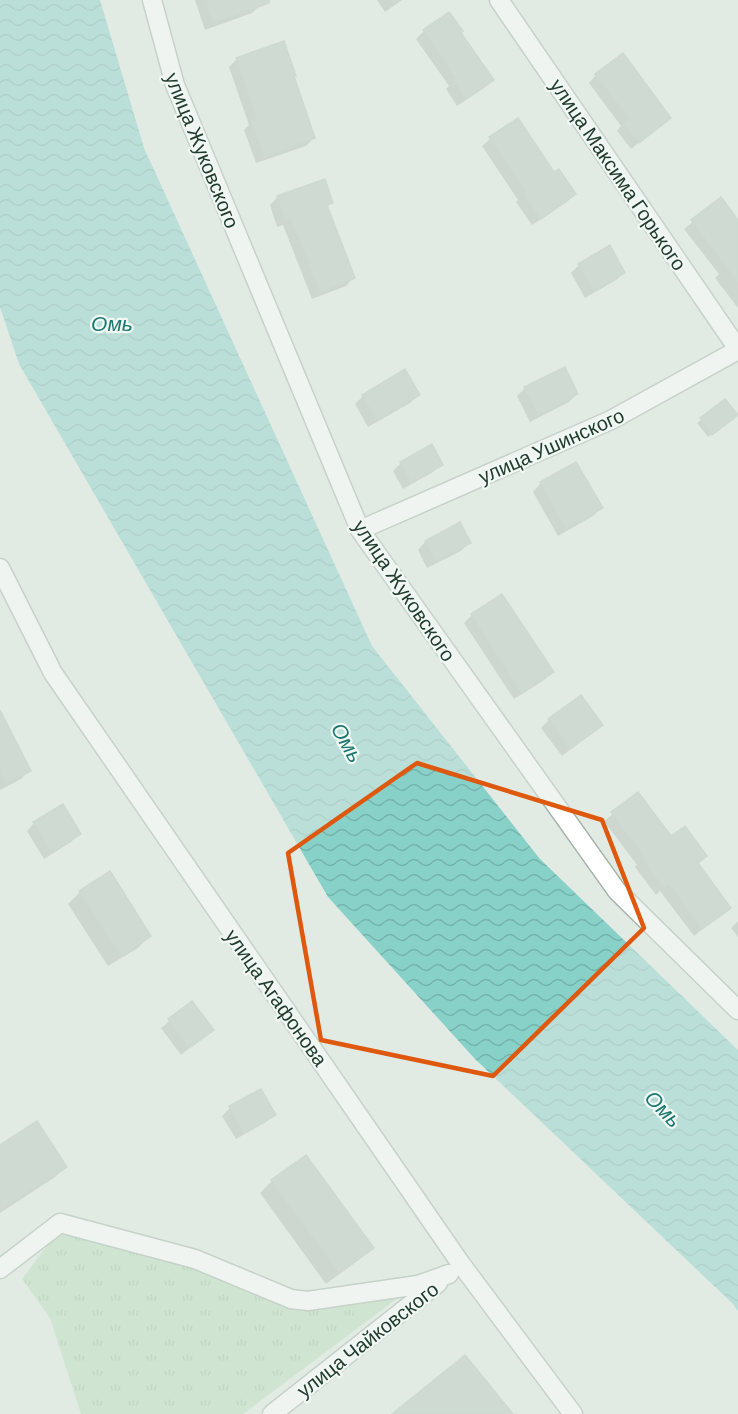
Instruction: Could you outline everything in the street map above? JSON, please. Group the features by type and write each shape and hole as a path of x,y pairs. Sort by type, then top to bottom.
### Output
{"street":[{"name":"улица Жуковского","path":"152,0 175,85 360,530 617,891 738,1010"},
{"name":"улица Максима Горького","path":"499,0 738,349"},
{"name":"улица Ушинского","path":"360,530 611,420 738,349"},
{"name":"улица Агафонова","path":"0,568 53,673 455,1269 573,1414"},
{"path":"0,1269 60,1223 195,1259 291,1299 308,1302 418,1285 455,1269"},
{"name":"улица Чайковского","path":"272,1414 455,1269"}],"highlighted area":[{"path":"417,763 602,820 644,928 493,1076 321,1040 288,853"}],"green space":[{"path":"58,1231 203,1269 295,1307 406,1292 243,1414 81,1414 50,1318 22,1279"}],"water":[{"name":"Омь","path":"0,0 100,0 144,148 372,646 540,859 738,1050 738,1311 475,1059 328,897 19,364 0,307"}],"building":[{"path":"206,0 269,0 269,3 213,23"},
{"path":"449,12 494,80 466,99 453,80 456,78 423,30"},
{"path":"284,41 315,138 264,157 251,121 257,118 236,58"},
{"path":"623,53 671,118 639,143 623,122 629,118 595,74"},
{"path":"518,118 554,172 559,169 576,194 541,219 489,137"},
{"path":"325,179 333,203 327,205 355,278 320,292 291,218 285,220 277,196"},
{"path":"721,197 738,220 738,282 691,220"},
{"path":"610,245 625,273 594,291 578,264"},
{"path":"565,367 578,394 538,415 524,387"},
{"path":"405,369 420,395 377,420 362,395"},
{"path":"725,399 738,415 712,435 700,418"},
{"path":"432,444 443,465 411,482 400,462"},
{"path":"576,462 603,508 566,529 540,482"},
{"path":"460,522 471,543 435,561 425,541"},
{"path":"502,594 554,672 522,693 471,614"},
{"path":"581,695 603,725 570,749 548,719"},
{"path":"0,710 31,771 6,784 0,772"},
{"path":"638,792 671,836 685,826 707,856 698,863 731,908 702,929 669,884 664,888 642,858 644,856 611,812"},
{"path":"63,804 81,834 52,852 33,822"},
{"path":"110,871 151,936 121,956 79,891"},
{"path":"192,1001 214,1030 189,1048 168,1019"},
{"path":"261,1089 276,1115 244,1133 229,1106"},
{"path":"37,1121 67,1167 0,1210 0,1145"},
{"path":"306,1155 374,1248 339,1273 271,1180"},
{"path":"465,1355 513,1414 392,1414"}]}
